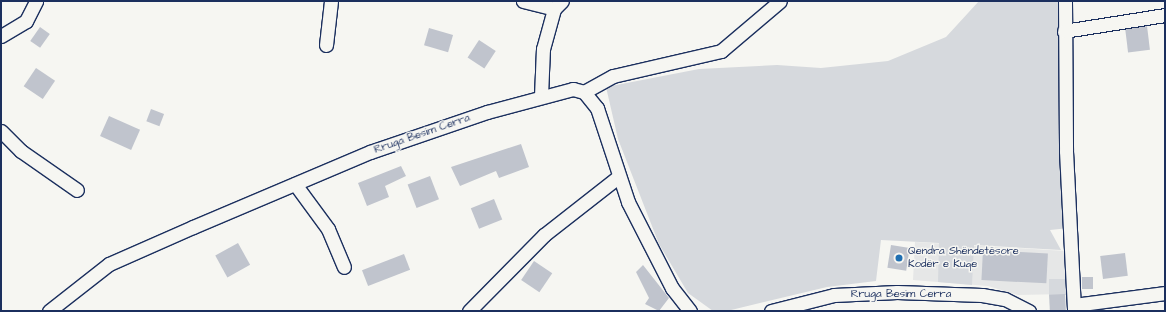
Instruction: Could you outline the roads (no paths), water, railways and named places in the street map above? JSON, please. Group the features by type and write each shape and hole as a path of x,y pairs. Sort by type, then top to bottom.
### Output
{"street":[{"path":"1,36 26,21 36,1"},
{"path":"326,45 331,1"},
{"path":"522,1 558,5 543,49 541,96"},
{"path":"690,311 668,281 617,178 597,108 584,92 613,76 720,51 780,1"},
{"path":"1065,1 1064,31 1074,308 1165,293"},
{"path":"1064,31 1165,15"},
{"name":"Rruga Besim Cerra","path":"49,311 109,264 295,184 413,137 541,96 573,89 584,92"},
{"path":"1,131 21,151 77,190"},
{"path":"469,311 544,235 617,178"},
{"path":"295,184 328,229 344,267"},
{"name":"Rruga Besim Cerra","path":"771,311 834,295 897,292 982,295 1005,299 1029,311"}],"place":[{"name":"Qendra Shëndetësore Kodër e Kuqe","path":"899,258"}]}
